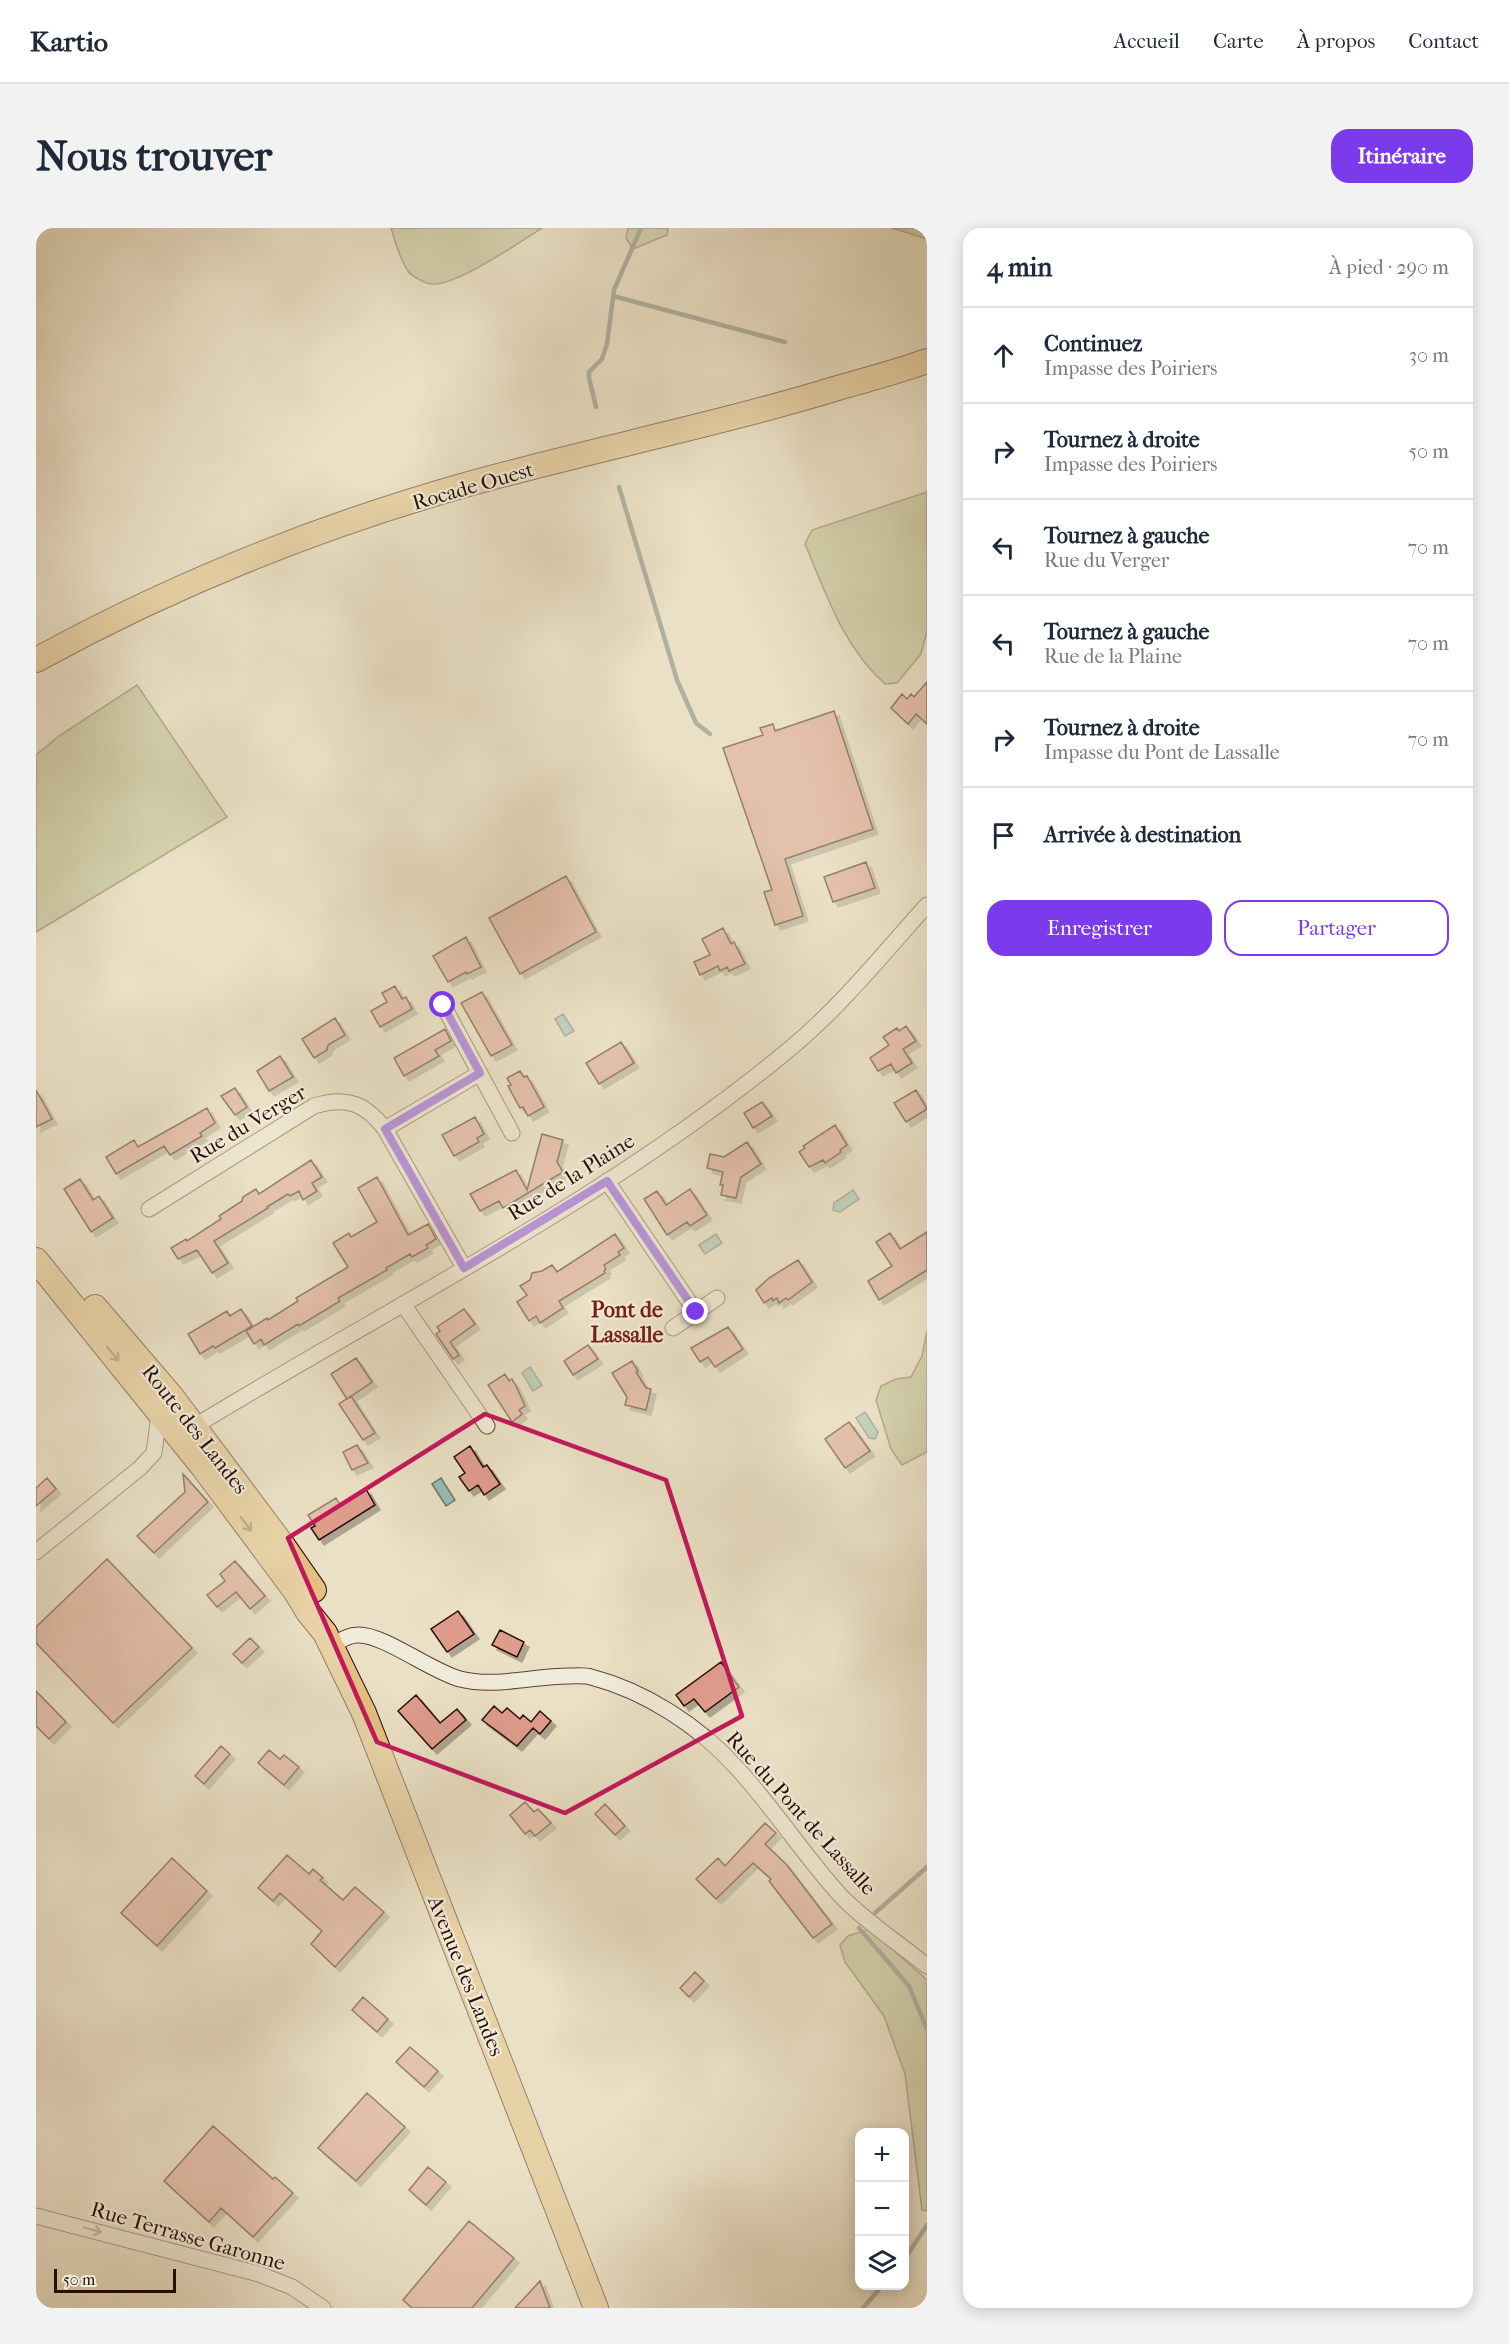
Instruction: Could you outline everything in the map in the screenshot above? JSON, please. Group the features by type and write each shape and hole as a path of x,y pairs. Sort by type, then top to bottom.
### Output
{"main road":[{"name":"Rocade Ouest","path":"36,660 124,615 308,536 465,485 800,400 927,361"},
{"name":"Route des Landes","path":"36,1244 86,1295 195,1426 282,1544 316,1595 329,1639"},
{"name":"Route des Landes","path":"36,1260 164,1417 329,1639"},
{"name":"Avenue des Landes","path":"329,1639 364,1713 596,2308"}],"street":[{"name":"Rue de la Plaine","path":"195,1426 464,1268 607,1181 679,1132 793,1046 846,996 927,905"},
{"path":"443,1005 512,1132"},
{"path":"385,1129 480,1073"},
{"name":"Rue du Verger","path":"149,1209 314,1106 331,1101 347,1102 365,1108 385,1129 464,1268"},
{"path":"607,1181 696,1312"},
{"path":"673,1328 717,1298"},
{"path":"404,1304 487,1426"},
{"path":"36,1552 140,1468 154,1453 158,1423 164,1417 195,1426"},
{"name":"Rue du Pont de Lassalle","path":"329,1639 368,1635 461,1680 487,1683 556,1676 589,1676 619,1686 646,1700 678,1718 709,1741 736,1767 840,1896 927,1966"},
{"name":"Rue Terrasse Garonne","path":"36,2216 259,2274 292,2287 323,2308"}],"highlighted area":[{"path":"485,1414 666,1480 742,1716 565,1813 377,1742 288,1538"}],"green space":[{"path":"391,228 542,228 472,271 443,283 432,284 426,283 408,271 400,256"},
{"path":"628,228 668,228 667,235 633,249 626,238"},
{"path":"892,228 927,228 927,239"},
{"path":"927,492 927,632 921,654 897,683 885,684 870,669 847,636 828,600 805,544 812,530"},
{"path":"137,685 227,817 36,932 36,755 59,736"},
{"path":"927,1331 927,1452 902,1465 891,1449 876,1400 881,1386 896,1379 911,1377 922,1356"},
{"path":"870,1929 927,1980 927,2211 922,2210 905,2074 884,2016 845,1962 840,1945 848,1936"}],"water":[{"path":"563,1014 574,1031 565,1036 555,1019"},
{"path":"853,1190 859,1199 840,1212 833,1210 834,1203"},
{"path":"716,1234 722,1243 705,1254 699,1245"},
{"path":"530,1367 542,1385 533,1391 522,1373"},
{"path":"865,1412 878,1432 875,1439 869,1438 856,1418"},
{"path":"441,1478 455,1500 446,1506 432,1484"}],"building":[{"path":"927,682 927,724 916,714 908,724 891,708 902,694 907,699 911,694 914,697"},
{"path":"834,711 873,829 785,859 803,916 775,925 764,892 772,890 723,748 763,735 760,728 773,724 775,731"},
{"path":"866,862 875,888 833,902 824,877"},
{"path":"566,876 596,932 520,974 489,918"},
{"path":"723,928 731,944 734,942 745,964 729,971 727,967 720,971 718,966 700,975 694,962 710,955 702,939"},
{"path":"466,937 481,967 448,982 433,956"},
{"path":"395,986 402,999 406,997 412,1009 380,1027 371,1011 387,1002 382,993"},
{"path":"482,992 512,1045 491,1056 461,1003"},
{"path":"335,1018 345,1035 328,1045 327,1050 314,1058 302,1039"},
{"path":"906,1026 916,1041 903,1049 912,1063 896,1073 891,1064 878,1071 870,1058 889,1045 883,1037 897,1028 899,1031"},
{"path":"445,1029 451,1041 435,1050 439,1056 404,1076 394,1058"},
{"path":"621,1042 634,1063 599,1084 586,1063"},
{"path":"280,1056 293,1077 269,1091 257,1071"},
{"path":"520,1071 524,1077 527,1076 544,1107 528,1116 523,1107 520,1108 508,1086 511,1085 507,1078"},
{"path":"235,1088 247,1107 235,1115 221,1096"},
{"path":"36,1090 52,1119 36,1127"},
{"path":"916,1090 927,1109 906,1122 894,1103"},
{"path":"762,1102 772,1116 753,1128 744,1113"},
{"path":"207,1108 215,1123 200,1133 202,1136 170,1155 164,1146 116,1174 106,1157 134,1140 138,1147"},
{"path":"475,1117 484,1134 477,1138 479,1142 454,1156 442,1135"},
{"path":"835,1125 847,1145 825,1163 823,1160 809,1167 799,1152 805,1148 803,1146"},
{"path":"542,1134 563,1140 557,1162 563,1172 503,1208 499,1201 480,1211 470,1194 516,1170 527,1190"},
{"path":"747,1142 761,1164 741,1177 736,1198 721,1195 723,1185 720,1185 723,1172 707,1168 710,1154 724,1157"},
{"path":"311,1160 322,1177 312,1183 317,1191 303,1200 299,1191 290,1196 288,1194 214,1241 228,1263 212,1273 197,1250 178,1259 171,1248 186,1239 187,1241 221,1219 219,1216 242,1201 243,1197 256,1189 259,1194"},
{"path":"377,1177 408,1235 428,1224 436,1239 426,1245 428,1248 412,1257 410,1254 386,1268 387,1270 338,1298 340,1301 299,1326 298,1324 264,1345 261,1339 254,1344 246,1331 267,1318 268,1320 298,1301 296,1298 348,1267 333,1243 349,1233 351,1237 377,1222 358,1188"},
{"path":"80,1179 93,1200 99,1196 113,1218 91,1232 64,1189"},
{"path":"690,1189 707,1215 690,1226 687,1222 667,1235 644,1199 657,1191 666,1205"},
{"path":"927,1232 927,1270 879,1300 868,1281 892,1266 876,1242 890,1233 900,1249"},
{"path":"615,1234 624,1248 618,1252 620,1255 604,1265 605,1273 559,1301 563,1308 540,1323 536,1316 529,1321 517,1302 527,1295 520,1286 530,1280 532,1273 542,1271 552,1265 557,1272"},
{"path":"798,1260 812,1282 788,1300 786,1298 779,1303 777,1298 773,1301 772,1298 764,1303 756,1290 769,1278"},
{"path":"241,1309 252,1326 215,1348 213,1346 200,1354 188,1334 227,1311 230,1316"},
{"path":"464,1309 475,1324 450,1342 459,1355 453,1359 436,1334 440,1331 437,1327"},
{"path":"728,1327 743,1349 715,1367 708,1357 700,1362 691,1348"},
{"path":"588,1345 598,1359 573,1375 564,1361"},
{"path":"356,1358 372,1382 347,1399 331,1374"},
{"path":"632,1361 646,1388 651,1389 646,1410 625,1405 627,1397 612,1373"},
{"path":"505,1374 509,1381 512,1379 525,1406 519,1410 522,1414 512,1422 488,1385"},
{"path":"351,1396 375,1433 363,1440 339,1404"},
{"path":"849,1422 870,1451 845,1468 825,1439"},
{"path":"357,1445 368,1463 352,1470 343,1452"},
{"path":"470,1446 483,1467 487,1465 500,1484 484,1495 478,1485 469,1491 459,1477 465,1473 454,1457"},
{"path":"183,1474 208,1502 154,1553 137,1536 185,1492"},
{"path":"47,1478 56,1489 36,1506 36,1488"},
{"path":"366,1489 375,1505 319,1540 311,1528 315,1526 308,1515 336,1498 340,1505"},
{"path":"107,1559 192,1648 113,1723 36,1643 36,1627"},
{"path":"235,1561 265,1596 250,1609 236,1592 217,1607 207,1595 225,1581 220,1574"},
{"path":"458,1611 474,1634 447,1652 431,1629"},
{"path":"500,1630 524,1642 517,1657 492,1645"},
{"path":"250,1638 259,1647 242,1663 233,1654"},
{"path":"721,1662 739,1687 705,1712 694,1699 684,1706 676,1695"},
{"path":"36,1691 66,1722 49,1739 36,1726"},
{"path":"416,1695 440,1723 457,1709 466,1720 432,1749 398,1711"},
{"path":"494,1706 502,1713 507,1708 520,1719 523,1715 531,1722 540,1711 551,1721 540,1734 533,1728 517,1746 482,1720"},
{"path":"221,1746 230,1754 204,1784 195,1776"},
{"path":"269,1750 280,1759 284,1755 299,1767 284,1785 258,1763"},
{"path":"525,1802 534,1812 538,1809 551,1823 535,1836 530,1830 525,1834 510,1815"},
{"path":"605,1804 625,1826 615,1835 595,1814"},
{"path":"765,1823 776,1833 765,1844 786,1864 832,1924 813,1938 769,1881 771,1879 753,1863 716,1899 696,1879 718,1858 725,1866"},
{"path":"287,1855 309,1874 313,1869 323,1878 320,1880 343,1900 355,1887 384,1912 335,1967 311,1944 322,1931 280,1893 273,1901 258,1888"},
{"path":"172,1858 207,1891 157,1946 121,1913"},
{"path":"695,1972 704,1981 689,1997 680,1988"},
{"path":"363,1997 388,2019 377,2032 352,2010"},
{"path":"410,2047 438,2071 424,2087 396,2062"},
{"path":"367,2093 405,2127 356,2181 318,2148"},
{"path":"213,2126 273,2179 275,2177 293,2193 253,2237 221,2208 209,2222 164,2181"},
{"path":"428,2167 446,2182 426,2205 409,2190"},
{"path":"469,2221 514,2258 472,2308 412,2308 403,2300"},
{"path":"540,2281 550,2308 515,2308"}],"waterway":[{"path":"596,407 589,372 602,359 607,344 614,290 641,228"},
{"path":"613,296 785,342"},
{"path":"619,487 677,680 696,723 710,734"},
{"path":"875,1913 927,1867"},
{"path":"859,1928 909,1986 927,2029"},
{"path":"909,2252 927,2225"},
{"path":"863,2308 879,2290"}],"district":[{"name":"Pont de Lassalle","path":"627,1322"}],"route":[{"path":"443,1005 480,1073 385,1129 464,1268 607,1181 696,1312"}]}
